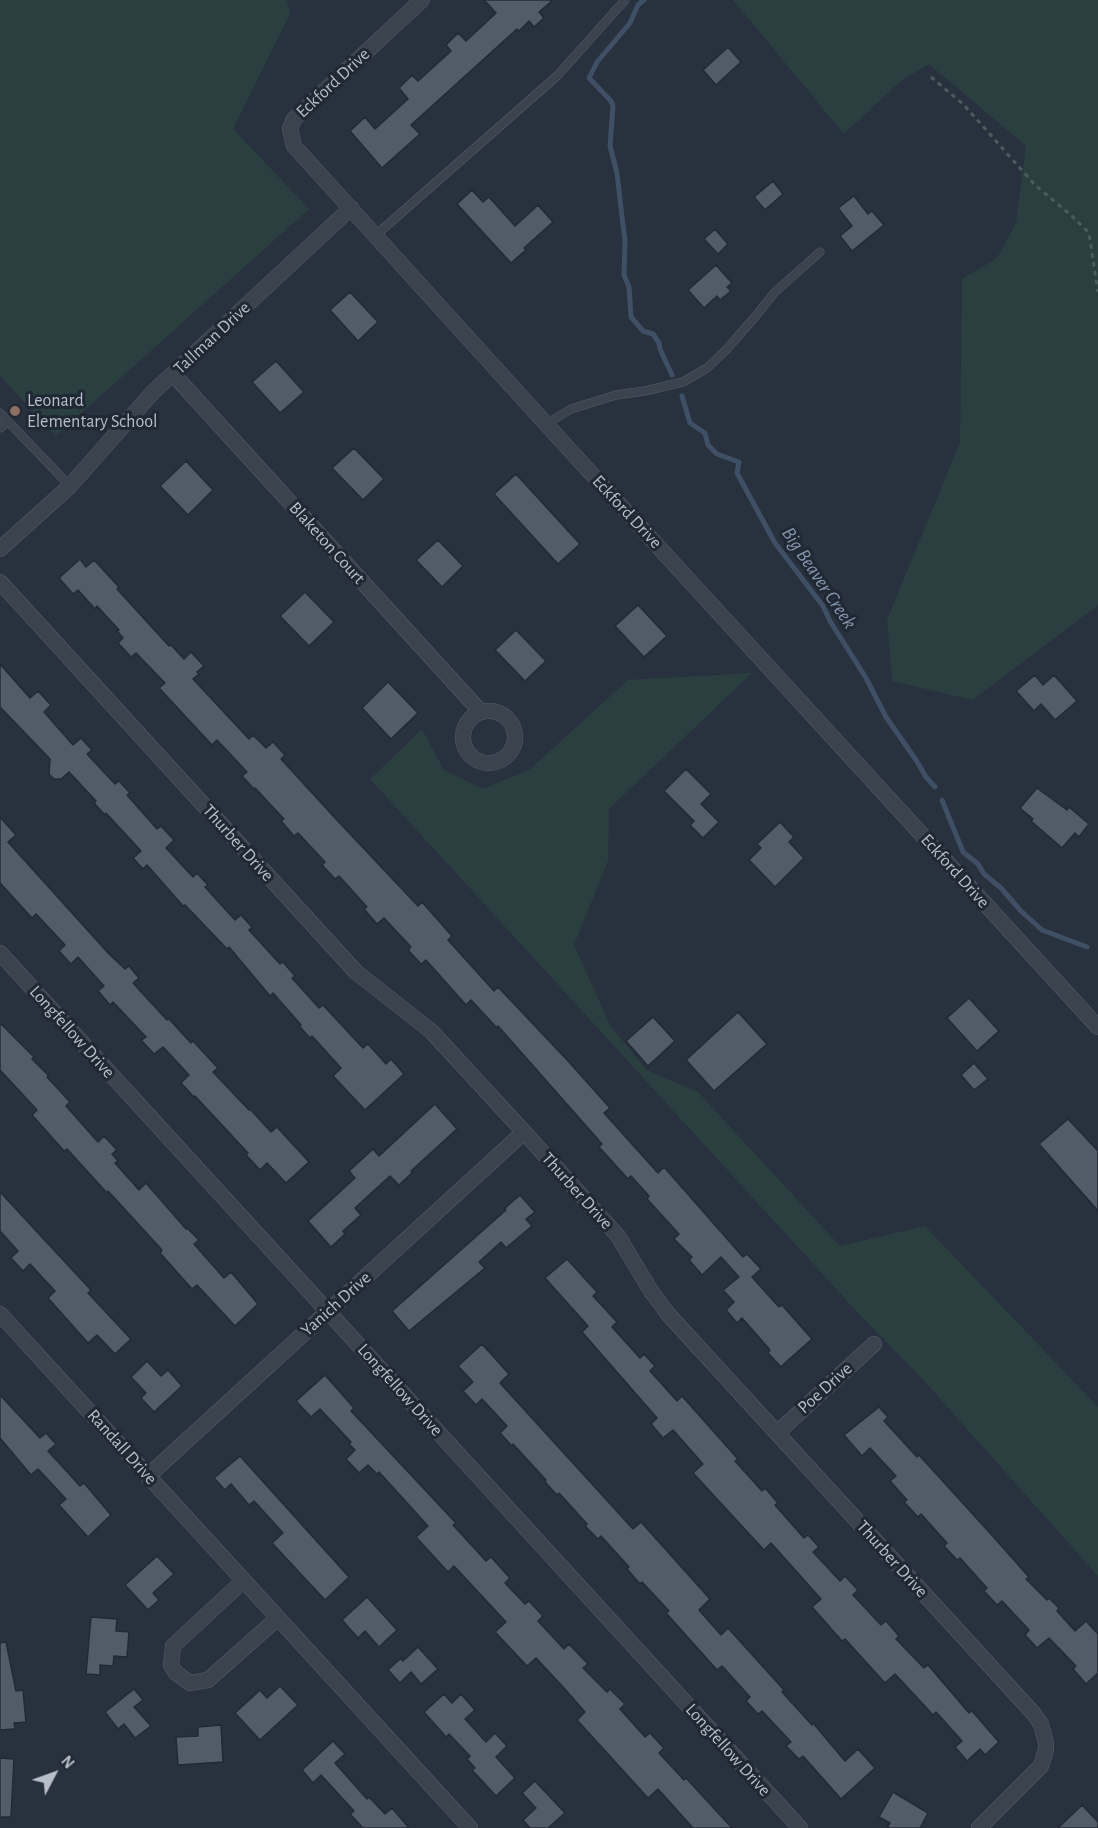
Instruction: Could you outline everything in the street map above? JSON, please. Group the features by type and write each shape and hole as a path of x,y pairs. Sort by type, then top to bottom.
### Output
{"street":[{"name":"Eckford Drive","path":"422,0 298,114 291,124 290,135 294,146 1098,1027"},
{"name":"Tallman Drive","path":"0,549 70,486 129,417 173,374 351,208"},
{"name":"Blaketon Court","path":"173,374 480,711"},
{"name":"Thurber Drive","path":"0,582 356,972 431,1031 524,1132 618,1236 651,1291 668,1314 1034,1714 1045,1734 1046,1750 1041,1766 979,1828"},
{"name":"Longfellow Drive","path":"0,953 800,1828"},
{"name":"Yanich Drive","path":"148,1476 524,1132"},
{"name":"Randall Drive","path":"0,1314 470,1828"},
{"name":"Poe Drive","path":"777,1433 874,1344"},
{"path":"243,1581 173,1646 171,1665 176,1673 190,1683 208,1680 278,1618"}],"lane":[{"path":"376,235 557,76 625,0"},
{"path":"546,424 571,409 616,395 683,382 706,368 726,350 775,292 820,252"},
{"path":"0,413 70,486"},
{"path":"0,428 7,422"}],"path":[{"path":"931,77 964,105 1035,185 1089,233 1098,292"}],"green space":[{"path":"0,0 287,0 290,14 233,129 309,209 56,436 0,376"},
{"path":"733,0 1098,0 1098,605 973,700 892,681 887,620 960,442 962,279 997,258 1016,223 1026,146 929,64 902,80 844,134"},
{"path":"752,673 609,809 608,861 574,945 611,1027 647,1070 698,1092 840,1246 925,1226 1098,1407 1098,1576 925,1382 859,1314 370,779 422,729 444,770 483,789 530,769 628,680"}],"building":[{"path":"484,0 553,0 539,12 544,18 534,27 529,21 519,31 517,29 411,125 420,134 382,168 350,131 365,117 375,129 408,99 399,88 412,75 418,81 451,51 446,45 458,33 466,41 496,13"},
{"path":"728,47 741,62 716,85 703,70"},
{"path":"773,181 783,194 765,210 754,197"},
{"path":"472,190 483,202 489,197 515,226 538,205 553,222 511,263 457,204"},
{"path":"854,196 868,214 872,211 884,225 852,251 840,236 852,226 838,208"},
{"path":"715,229 728,244 718,254 704,239"},
{"path":"716,265 732,283 727,287 731,291 720,300 717,296 704,308 688,290"},
{"path":"350,292 378,322 358,341 330,310"},
{"path":"276,361 304,392 280,413 252,382"},
{"path":"354,448 384,479 363,500 332,468"},
{"path":"186,461 213,490 188,515 160,486"},
{"path":"516,474 580,544 558,564 494,494"},
{"path":"438,540 463,566 442,587 416,560"},
{"path":"80,559 86,567 94,560 119,587 117,589 169,646 171,645 184,659 191,652 204,666 193,679 249,739 253,735 266,748 273,742 285,755 281,759 418,906 422,902 452,936 448,940 494,991 498,987 569,1062 610,1108 604,1113 658,1173 664,1167 743,1257 747,1254 761,1269 752,1277 779,1307 782,1305 812,1339 781,1367 768,1353 770,1350 742,1318 737,1323 726,1310 734,1302 723,1290 739,1277 721,1257 702,1275 689,1260 692,1257 674,1239 679,1234 647,1199 649,1196 631,1176 628,1179 599,1147 602,1144 498,1026 497,1028 471,1000 466,1005 426,960 421,964 408,950 411,947 384,918 377,924 364,909 367,907 339,876 335,879 322,865 325,862 298,833 294,836 281,821 284,819 242,776 247,772 217,740 212,745 159,688 165,683 136,653 131,657 118,643 123,638 117,631 119,630 97,606 95,609 78,590 73,594 59,578"},
{"path":"305,592 334,622 309,646 280,616"},
{"path":"638,605 667,636 644,657 615,626"},
{"path":"516,630 546,661 525,681 495,650"},
{"path":"0,664 30,698 38,691 51,705 44,712 73,745 81,738 92,750 87,754 115,784 119,781 130,793 127,795 157,829 161,826 174,840 166,848 193,877 197,873 208,885 205,887 235,920 241,915 252,927 249,930 280,964 283,962 295,976 292,978 319,1008 323,1005 363,1048 368,1044 386,1064 391,1059 404,1074 365,1110 333,1076 341,1068 312,1036 310,1038 299,1026 301,1025 273,993 270,996 229,947 227,949 185,905 183,906 147,865 143,869 133,858 141,851 94,803 96,801 69,772 61,779 54,779 49,774 50,759 0,707"},
{"path":"1035,675 1043,685 1054,675 1077,701 1055,720 1041,704 1034,711 1016,691"},
{"path":"388,682 418,713 391,739 362,708"},
{"path":"686,769 711,794 701,804 719,822 703,838 690,825 694,821 664,791"},
{"path":"1037,788 1067,810 1069,807 1089,824 1079,837 1075,833 1062,848 1031,821 1033,819 1020,808"},
{"path":"0,817 16,835 8,842 109,954 125,969 129,966 139,978 133,983 167,1020 169,1019 191,1043 193,1041 218,1068 213,1072 249,1110 271,1132 277,1127 309,1162 286,1183 267,1163 260,1170 246,1155 248,1153 181,1083 189,1075 163,1047 154,1054 141,1040 146,1037 113,1002 110,1005 98,991 104,986 78,957 71,964 59,951 65,945 36,914 32,918 0,883"},
{"path":"780,822 794,837 789,842 804,858 775,887 749,860 761,848 757,844"},
{"path":"969,998 999,1031 977,1051 947,1018"},
{"path":"738,1012 767,1044 714,1091 686,1060"},
{"path":"653,1017 675,1041 648,1066 626,1041"},
{"path":"0,1023 34,1057 32,1059 70,1102 66,1106 98,1142 104,1136 117,1150 112,1154 118,1161 115,1163 139,1190 146,1183 186,1229 199,1240 194,1244 224,1278 231,1272 258,1304 235,1326 197,1285 192,1289 160,1253 162,1250 108,1191 107,1193 67,1149 64,1151 32,1115 37,1110 0,1070"},
{"path":"974,1063 988,1079 974,1090 961,1075"},
{"path":"435,1104 457,1129 399,1185 390,1176 355,1208 361,1215 343,1231 345,1234 331,1247 308,1221 355,1178 349,1171 373,1149 379,1156"},
{"path":"1068,1119 1098,1151 1098,1211 1039,1144"},
{"path":"0,1192 91,1290 88,1293 131,1339 115,1354 97,1335 88,1343 48,1298 55,1291 30,1264 23,1271 11,1258 18,1251 0,1231"},
{"path":"520,1195 535,1212 526,1219 532,1226 506,1248 501,1242 479,1262 485,1268 409,1331 392,1311"},
{"path":"567,1259 597,1292 593,1296 617,1322 612,1327 640,1358 644,1354 655,1366 650,1371 677,1401 682,1396 738,1459 735,1461 762,1491 765,1488 778,1503 775,1505 804,1538 808,1535 819,1547 813,1552 840,1581 845,1576 858,1590 853,1595 881,1625 886,1621 899,1636 896,1639 924,1668 928,1665 969,1713 972,1711 999,1742 985,1755 980,1749 967,1761 955,1747 962,1741 936,1712 933,1715 895,1674 885,1683 845,1639 842,1641 812,1607 821,1599 771,1543 764,1550 693,1473 703,1464 673,1430 663,1438 651,1424 657,1418 582,1332 588,1326 545,1278"},
{"path":"482,1344 509,1374 500,1383 633,1529 641,1522 710,1599 699,1610 721,1635 728,1628 845,1761 858,1749 875,1768 841,1799 803,1756 799,1759 786,1746 791,1742 762,1711 758,1714 746,1701 750,1697 722,1666 717,1670 666,1613 669,1611 642,1582 640,1584 627,1569 629,1567 601,1536 598,1539 585,1526 587,1524 559,1493 557,1495 513,1444 512,1446 500,1433 507,1426 482,1399 476,1405 463,1391 473,1382 458,1366"},
{"path":"147,1361 161,1376 168,1370 182,1386 154,1412 141,1398 146,1393 131,1377"},
{"path":"325,1375 354,1408 351,1411 456,1523 453,1525 486,1561 491,1557 510,1578 505,1583 525,1604 529,1601 543,1616 538,1621 564,1649 569,1644 588,1664 583,1668 607,1692 610,1689 625,1704 620,1709 645,1737 650,1733 664,1748 659,1753 684,1780 686,1778 732,1828 693,1828 658,1789 648,1798 577,1720 585,1712 563,1687 536,1658 527,1666 495,1632 506,1622 454,1566 448,1572 416,1537 428,1526 379,1472 377,1474 368,1465 359,1473 346,1459 355,1450 349,1444 351,1442 320,1409 311,1417 296,1401"},
{"path":"0,1395 40,1438 46,1433 56,1444 48,1451 80,1486 84,1483 111,1515 88,1537 59,1505 66,1499 38,1469 31,1475 0,1438"},
{"path":"879,1407 888,1417 884,1421 917,1457 919,1455 989,1532 1029,1577 1026,1579 1047,1600 1049,1598 1059,1608 1057,1611 1075,1631 1086,1621 1098,1634 1098,1673 1086,1684 1073,1669 1076,1666 1049,1638 1037,1648 1025,1635 1029,1630 1002,1601 997,1605 984,1591 987,1588 960,1558 957,1560 944,1546 947,1543 921,1514 918,1517 904,1502 907,1500 890,1481 896,1476 870,1448 862,1456 844,1435"},
{"path":"240,1456 349,1577 325,1600 272,1543 283,1533 254,1501 249,1505 231,1484 225,1490 214,1478"},
{"path":"157,1556 174,1574 153,1593 159,1600 148,1610 125,1585"},
{"path":"367,1597 397,1630 379,1647 365,1631 358,1638 342,1620"},
{"path":"91,1617 117,1619 116,1631 129,1632 127,1657 114,1656 113,1666 100,1665 100,1675 86,1674"},
{"path":"6,1642 16,1691 23,1690 26,1722 14,1723 15,1729 0,1730 0,1643"},
{"path":"418,1647 438,1669 421,1684 411,1672 400,1683 388,1670 401,1658 403,1661"},
{"path":"280,1686 298,1705 260,1740 235,1713 260,1690 267,1698"},
{"path":"134,1689 143,1700 134,1707 151,1726 135,1738 124,1724 118,1729 105,1712"},
{"path":"444,1694 452,1703 461,1694 475,1710 465,1719 486,1742 495,1733 507,1746 496,1757 515,1778 496,1796 472,1770 475,1768 467,1759 470,1756 449,1734 446,1737 424,1712"},
{"path":"221,1725 223,1762 178,1765 176,1737 198,1736 198,1727"},
{"path":"333,1741 345,1754 335,1763 367,1799 369,1797 385,1814 392,1808 409,1828 363,1828 350,1814 354,1811 321,1775 313,1783 302,1770"},
{"path":"0,1758 14,1759 11,1817 0,1817"},
{"path":"535,1781 565,1813 548,1828 530,1828 523,1820 536,1808 522,1793"},
{"path":"893,1792 928,1813 920,1828 887,1828 890,1823 879,1817"},
{"path":"1082,1805 1098,1822 1098,1828 1058,1828"}],"waterway":[{"name":"Big Beaver Creek","path":"644,0 638,5 630,23 597,62 589,78 613,106 610,146 617,173 625,240 624,275 629,287 631,317 643,331 653,334 672,375"},
{"name":"Big Beaver Creek","path":"682,396 690,423 705,433 708,445 717,454 739,462 737,473 775,543 823,606 866,678 886,717 935,787"},
{"name":"Big Beaver Creek","path":"942,800 963,852 978,864 984,874 1042,930 1087,947"}],"place":[{"name":"Leonard Elementary School","path":"15,411"}]}
